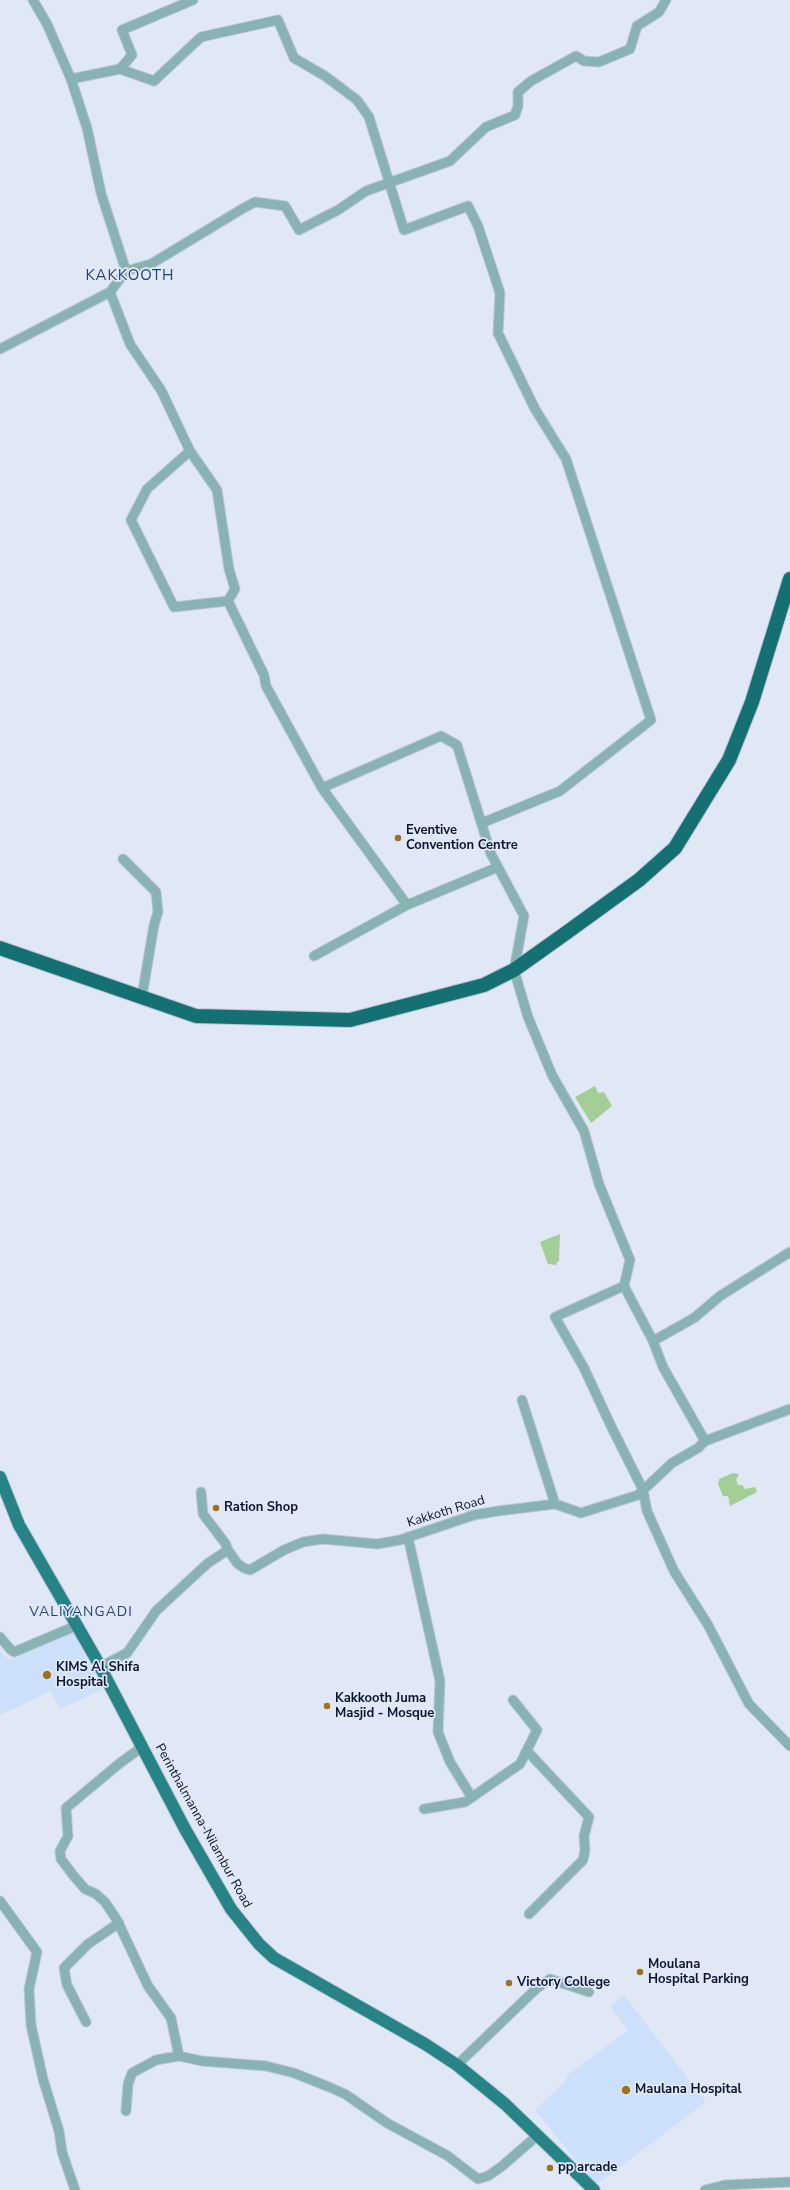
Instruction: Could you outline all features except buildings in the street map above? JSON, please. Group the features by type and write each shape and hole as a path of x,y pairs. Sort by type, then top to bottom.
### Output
{"highway":[{"path":"0,948 196,1016 350,1020 484,985 514,970 639,880 675,848 729,760 752,702 790,579"}],"main road":[{"name":"Perinthalmanna-Nilambur Road","path":"1,1482 19,1525 47,1576 78,1625 185,1829 231,1909 263,1949 274,1958 458,2065 538,2135 594,2190"}],"street":[{"path":"34,0 47,24 71,79 87,128 101,193 126,270"},
{"path":"120,69 132,55 122,30 193,0"},
{"path":"0,349 110,292 126,270 151,264 256,202 285,206 299,230 338,210 366,191 450,161 486,127 515,115 518,106 518,92 531,81 576,56 584,62 599,62 630,49 636,26 659,12 666,0"},
{"path":"71,79 120,69 154,81 200,37 278,20 294,58 326,76 357,100 369,117 404,230 468,206 478,226 500,294 498,333 535,409 566,459 651,720 560,791 482,823"},
{"path":"110,292 130,344 161,390 190,451 217,490 229,569 235,589 228,601"},
{"path":"190,451 147,489 131,520 174,607 228,601"},
{"path":"228,601 264,675 266,686 322,788 407,905"},
{"path":"322,788 441,736 457,745 492,854 524,916 514,970 528,1017 552,1076 584,1130 599,1184 630,1260 624,1286 653,1341 663,1367 704,1441"},
{"path":"123,859 156,892 158,912 154,925 142,996"},
{"path":"314,956 407,905 498,867"},
{"path":"653,1341 694,1318 720,1296 790,1252"},
{"path":"624,1286 555,1317 584,1368 643,1490 646,1511 674,1571 708,1625 749,1704 790,1746"},
{"path":"522,1400 555,1504"},
{"name":"Kakkoth Road","path":"201,1492 203,1514 225,1543 237,1563 250,1570 284,1550 303,1542 323,1539 377,1544 408,1537 474,1515 498,1510 555,1504 581,1512 638,1495 672,1463 698,1448 704,1441 790,1409"},
{"path":"408,1537 440,1681 438,1732 450,1762 471,1796"},
{"path":"100,1667 127,1653 156,1611 208,1563 228,1550"},
{"path":"0,1637 10,1650 14,1652 78,1625"},
{"path":"424,1809 465,1802 471,1796 510,1773 520,1764 528,1752 537,1730 513,1700"},
{"path":"142,1747 75,1799 66,1808 65,1814 68,1836 60,1851 62,1859 85,1889 96,1894 105,1902 119,1923 148,1986 171,2018 179,2056"},
{"path":"528,1752 589,1817 584,1836 585,1850 583,1860 529,1914"},
{"path":"0,1901 37,1952 29,1989 31,2025 43,2079 59,2131 62,2152 75,2190"},
{"path":"86,2022 67,1986 64,1968 88,1944 119,1923"},
{"path":"458,2065 537,1988 550,1979 589,1992"},
{"path":"126,2111 128,2084 132,2073 156,2060 179,2056 202,2061 266,2066 294,2073 329,2087 345,2094 387,2123 448,2156 478,2179 488,2176 501,2167 538,2135"},
{"path":"704,2190 725,2185 790,2182"}],"shaded area":[{"name":"KIMS Al Shifa Hospital","path":"73,1630 101,1690 60,1709 51,1691 0,1715 0,1651 9,1660"},
{"name":"Maulana Hospital","path":"624,1995 706,2102 596,2185 535,2110 567,2079 566,2076 628,2030 610,2006"}],"green space":[{"path":"595,1086 598,1093 604,1092 612,1106 591,1123 575,1097"},
{"path":"560,1234 559,1261 556,1263 557,1265 548,1264 540,1242"},
{"path":"733,1473 739,1474 736,1480 738,1485 742,1485 745,1489 755,1487 757,1492 730,1506 728,1496 723,1496 718,1484 719,1479"}],"place":[{"name":"Eventive Convention Centre","path":"398,838"},
{"name":"Ration Shop","path":"216,1508"},
{"name":"KIMS Al Shifa Hospital","path":"47,1675"},
{"name":"Kakkooth Juma Masjid - Mosque","path":"327,1706"},
{"name":"Moulana Hospital Parking","path":"640,1972"},
{"name":"Victory College","path":"509,1983"},
{"name":"Maulana Hospital","path":"626,2090"},
{"name":"pp arcade","path":"550,2168"}],"district":[{"name":"KAKKOOTH","path":"130,276"},
{"name":"VALIYANGADI","path":"81,1613"}]}
